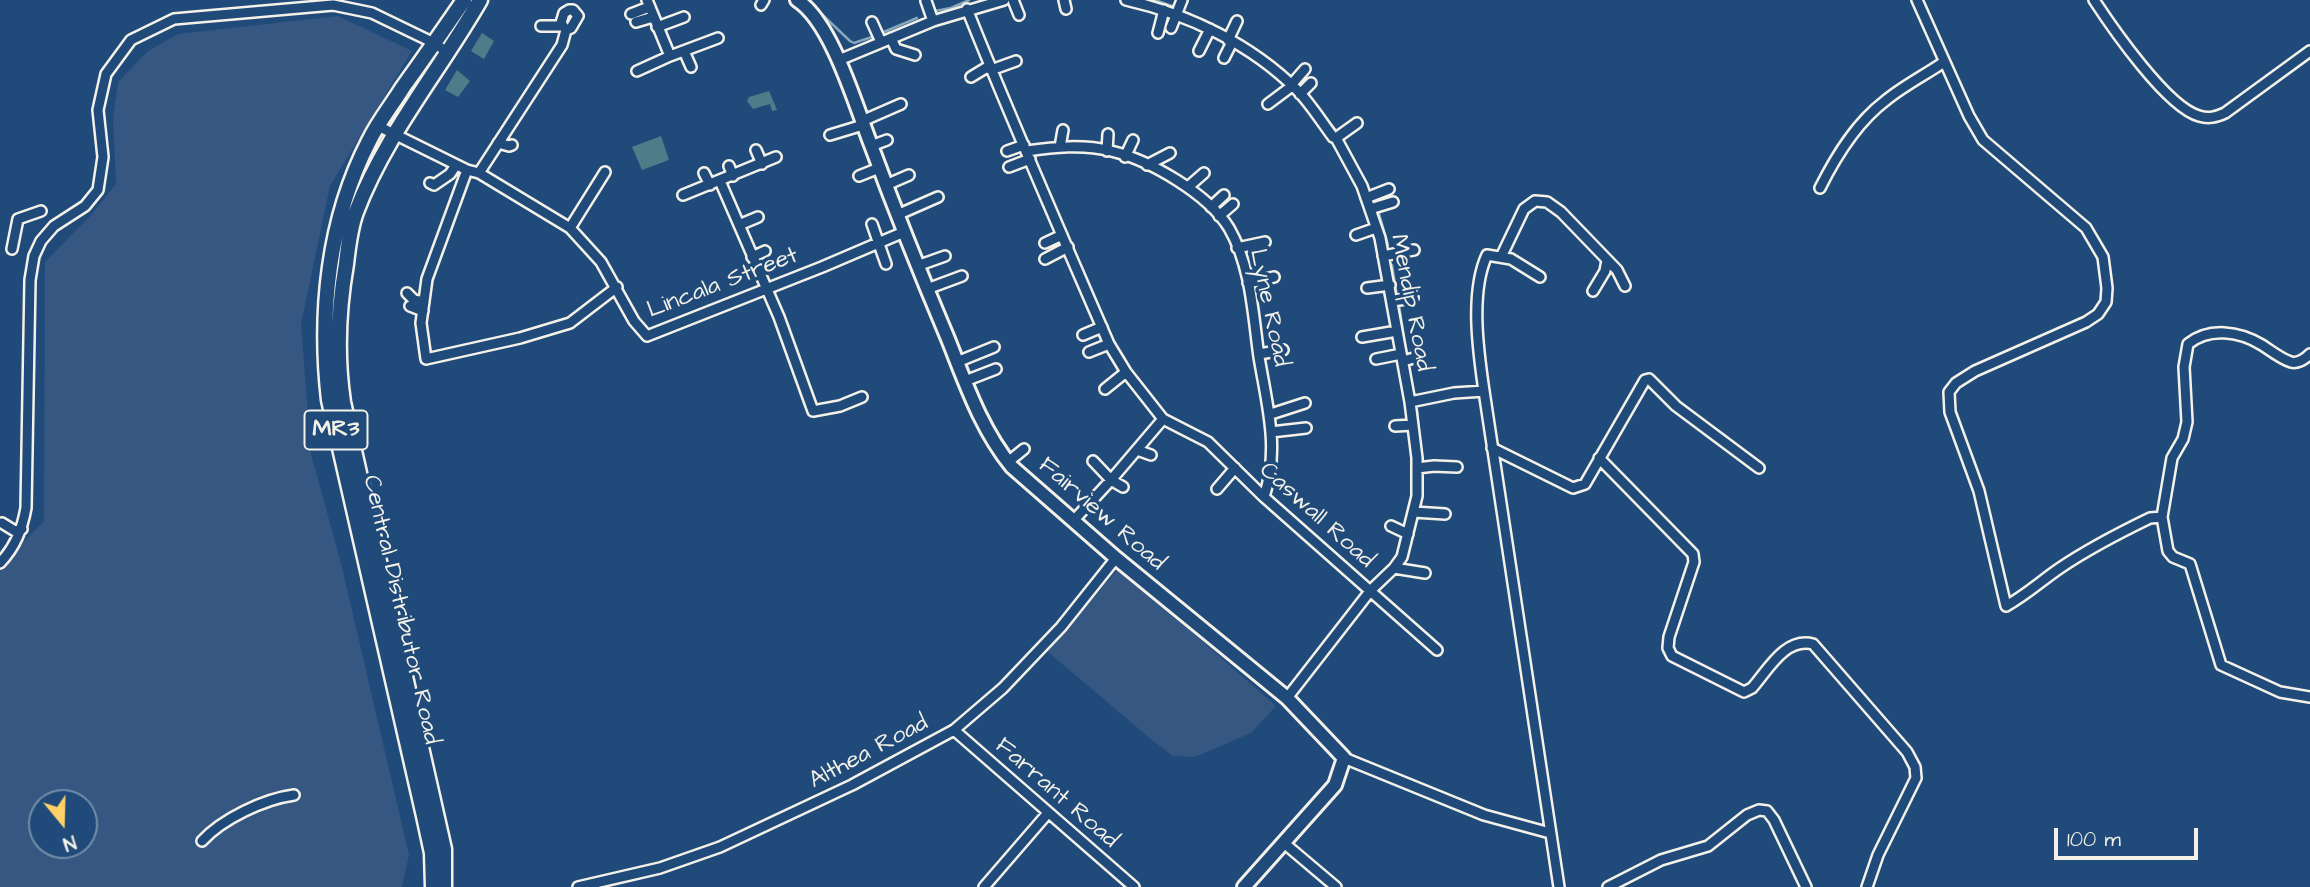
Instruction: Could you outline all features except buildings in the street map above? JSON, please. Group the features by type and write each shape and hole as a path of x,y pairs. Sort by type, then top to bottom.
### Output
{"highway":[{"name":"Central Distributor Road","path":"433,887 429,841 337,437 325,364 326,299 335,236 354,172 378,126 464,0"},
{"name":"Central Distributor Road","path":"444,887 443,849 351,446 338,366 340,299 355,214 367,187 395,135 480,0"}],"main road":[{"name":"Fairview Road","path":"797,0 806,5 839,60 917,266 981,421 999,452 1116,558 1287,698 1344,758"},
{"path":"1244,887 1335,785 1344,758"}],"street":[{"path":"839,60 977,3 1004,0"},
{"path":"1013,0 1019,15"},
{"name":"Mendip Road","path":"1126,0 1177,14 1210,29 1256,56 1300,94 1336,138 1366,198 1390,285 1413,425 1417,468 1414,512 1402,556 1394,568 1371,590 1287,698"},
{"path":"1171,28 1182,0"},
{"path":"1917,0 1969,117 1983,140 2086,228 2103,257 2106,302 2098,314 2086,322 1975,371 1956,383 1949,392 1950,412 1979,491 2006,606 2024,597 2083,553 2150,518 2162,517"},
{"path":"2094,0 2121,42 2181,108 2199,116 2213,118 2225,113 2310,51"},
{"path":"926,1 933,21"},
{"path":"653,17 634,18 648,3 670,56"},
{"path":"0,563 11,551 22,529 26,508 30,280 34,256 41,241 54,226 85,206 97,190 103,157 98,110 100,98 106,74 131,40 174,19 333,5 372,13 447,52"},
{"path":"967,9 1109,344 1126,373 1163,419 1073,520"},
{"path":"1157,33 1164,10"},
{"path":"657,27 684,17"},
{"path":"872,22 896,49 915,55"},
{"path":"1224,58 1237,22"},
{"path":"479,173 562,44 565,28 541,26"},
{"path":"1199,51 1210,29"},
{"path":"637,71 670,56 714,43"},
{"path":"684,51 691,67"},
{"path":"971,77 990,68 1016,61"},
{"path":"1820,188 1842,148 1864,121 1884,101 1944,62"},
{"path":"1268,104 1292,86 1305,69"},
{"path":"1300,94 1311,83"},
{"path":"830,135 901,104"},
{"path":"1336,138 1357,123"},
{"name":"Lincala Street","path":"378,126 456,165 479,173 570,228 601,262 634,321 647,336 904,232"},
{"path":"1060,146 1063,130"},
{"path":"1107,150 1108,134"},
{"path":"871,146 887,140"},
{"path":"1125,157 1133,140"},
{"path":"498,143 512,145"},
{"name":"Lyne Road","path":"1027,152 1060,146 1107,150 1164,172 1188,187 1211,207 1228,228 1248,284 1271,414 1272,474 1264,498"},
{"path":"756,150 762,164"},
{"path":"1007,151 1027,152"},
{"path":"1009,167 1027,152"},
{"path":"1147,166 1170,153"},
{"path":"683,195 776,157"},
{"path":"430,183 434,185 443,180 456,165"},
{"path":"729,166 733,176"},
{"path":"859,176 879,168"},
{"path":"467,170 427,279 421,323 426,359 533,335 570,323 617,287"},
{"path":"570,228 605,172"},
{"path":"704,173 710,185"},
{"path":"1188,187 1204,173"},
{"path":"886,185 909,175"},
{"path":"720,181 766,287 813,411 834,408 862,397"},
{"path":"1366,198 1389,189"},
{"path":"1211,207 1224,195"},
{"path":"897,215 938,197"},
{"path":"1502,257 1524,209 1535,201 1547,202 1561,212 1617,270 1625,286"},
{"path":"1370,209 1394,202"},
{"path":"1219,216 1233,204"},
{"path":"734,212 746,207"},
{"path":"12,249 18,219 41,211"},
{"path":"739,225 758,217"},
{"path":"872,224 886,264"},
{"path":"1356,235 1376,228"},
{"path":"1045,243 1062,235"},
{"path":"1237,248 1265,242"},
{"path":"1045,259 1068,247"},
{"path":"1383,256 1414,250"},
{"path":"752,257 765,251"},
{"path":"1540,278 1511,259 1487,255 1480,270 1476,292 1479,354 1492,448 1559,887"},
{"path":"917,266 945,256"},
{"path":"1593,291 1605,271 1607,260"},
{"path":"927,289 962,276"},
{"path":"1248,284 1274,277"},
{"path":"1367,288 1390,285"},
{"path":"407,293 423,306"},
{"path":"1392,301 1413,298"},
{"path":"410,306 423,306"},
{"path":"1083,335 1102,327"},
{"path":"1362,337 1397,331"},
{"path":"2310,354 2300,362 2292,363 2258,342 2215,331 2199,335 2188,344 2184,367 2187,422 2183,439 2172,458 2162,517 2168,551 2173,557 2190,564 2221,665 2280,692 2310,697"},
{"path":"1089,352 1109,344"},
{"path":"957,362 994,347"},
{"path":"1259,354 1283,350"},
{"path":"1376,359 1421,356"},
{"path":"965,381 996,369"},
{"path":"1105,389 1126,373"},
{"path":"1492,448 1573,488 1585,484 1645,380 1649,379 1686,414 1759,468"},
{"path":"1410,402 1454,393 1485,391"},
{"path":"1271,414 1305,403"},
{"name":"Caswall Road","path":"1163,419 1208,442 1264,498 1437,650"},
{"path":"1395,426 1413,425"},
{"path":"1271,432 1306,428"},
{"path":"1008,462 1024,449"},
{"path":"1137,450 1151,455"},
{"path":"1599,458 1693,554 1695,562 1669,637 1668,648 1672,656 1744,692 1752,688 1787,648 1798,643 1812,644 1907,752 1916,778 1878,855 1867,887"},
{"path":"1093,461 1111,480 1123,487"},
{"path":"1417,468 1457,467"},
{"path":"1217,489 1235,468"},
{"path":"1414,512 1445,514"},
{"path":"2,523 15,531 22,529"},
{"path":"1391,526 1408,534"},
{"name":"Althea Road","path":"578,887 660,868 720,848 852,785 954,730 1003,688 1061,627 1116,558"},
{"path":"1394,568 1425,573"},
{"name":"Farrant Road","path":"954,730 1134,887"},
{"name":"Fairview Road","path":"1344,758 1484,815 1550,834"},
{"path":"202,841 210,832 237,816 294,795"},
{"path":"1608,887 1661,860 1708,846 1746,815 1759,810 1767,811 1774,820 1806,887"},
{"path":"984,887 1048,813"},
{"path":"1284,843 1336,887"}],"shaded area":[{"path":"338,16 412,51 330,186 301,324 311,454 341,563 409,855 402,887 0,887 0,566 44,521 45,262 91,215 116,184 113,118 118,82 148,51 178,34"},
{"path":"1119,568 1276,706 1251,733 1195,757 1173,756 1047,651"}],"green space":[{"path":"482,33 494,41 484,59 471,51"},
{"path":"457,70 470,81 458,97 445,90"},
{"path":"769,91 777,110 772,111 770,104 753,109 747,101 749,97"},
{"path":"661,136 669,160 642,170 632,147"}],"waterway":[{"path":"935,11 969,0"},
{"path":"1155,0 1172,6"},
{"path":"809,2 850,41 854,43 872,37"},
{"path":"1181,10 1210,25"},
{"path":"879,34 917,18"},
{"path":"1267,59 1291,78"},
{"path":"1305,92 1338,133"},
{"path":"1378,210 1388,245"},
{"path":"1392,265 1397,296"},
{"path":"1399,305 1406,351"},
{"path":"1409,368 1411,382"},
{"path":"1417,410 1420,442"}]}
